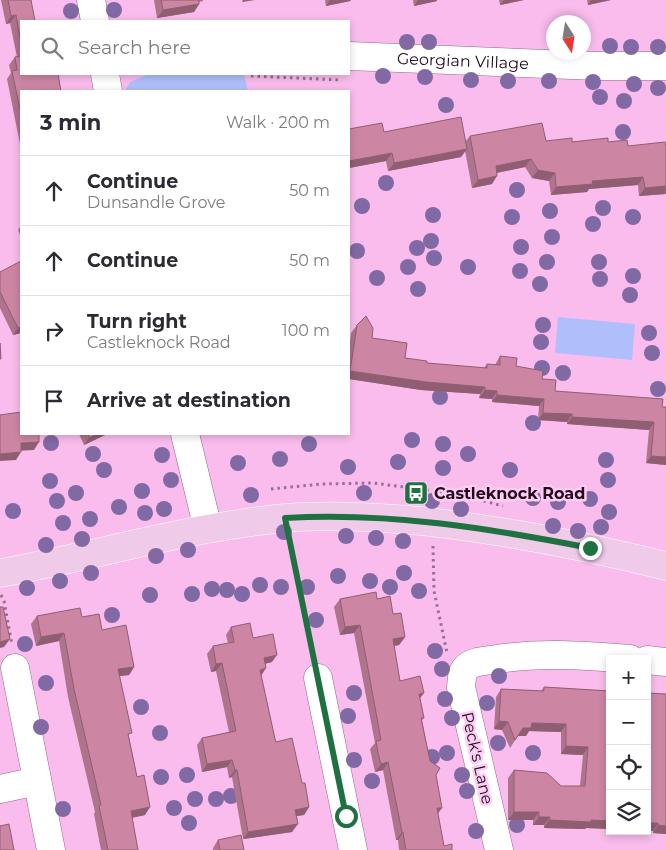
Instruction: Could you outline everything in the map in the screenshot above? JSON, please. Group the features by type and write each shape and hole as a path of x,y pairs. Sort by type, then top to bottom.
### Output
{"main road":[{"path":"0,573 208,529 285,518 378,517 501,531 590,548 666,566"}],"street":[{"path":"91,0 95,20"},
{"name":"Georgian Village","path":"350,56 597,66 666,66"},
{"path":"105,75 108,90"},
{"path":"185,435 208,529"},
{"path":"466,667 477,662 516,655 563,654 606,657"},
{"path":"651,660 666,662"},
{"path":"14,661 51,850"},
{"name":"Peck's Lane","path":"466,667 462,674 461,687 499,850"},
{"path":"318,678 353,850"},
{"path":"0,789 37,782"}],"path":[{"path":"272,489 322,484 373,483 458,494 511,508"},
{"path":"285,518 318,678"},
{"path":"435,523 432,554 434,591 448,654 454,662 466,667"},
{"path":"0,593 14,661"}],"shaded area":[{"path":"147,75 244,75 248,90 126,90 130,82"},
{"path":"558,317 635,324 632,360 555,353"}],"building":[{"path":"8,0 31,0 35,20 20,20 20,37 16,15 11,16"},
{"path":"161,0 199,0 199,4 163,10"},
{"path":"20,56 20,75 58,75 61,90 20,90 20,109 12,71 17,70 15,57"},
{"path":"461,117 467,149 394,163 392,153 350,161 350,129 382,123 384,132"},
{"path":"542,123 546,141 572,138 572,142 608,138 608,142 627,140 628,146 665,142 666,186 645,188 643,177 592,181 593,184 556,187 555,173 538,170 531,159 496,166 497,176 478,180 470,136"},
{"path":"20,262 20,327 18,328 0,292 0,272"},
{"path":"366,316 373,328 372,338 407,343 405,358 427,361 427,363 487,368 487,364 500,365 500,356 517,358 516,366 543,371 542,379 556,380 555,391 663,399 662,407 666,407 666,457 651,456 654,422 572,417 572,414 543,413 544,399 497,395 497,391 485,390 485,387 426,382 350,371 357,325"},
{"path":"20,412 20,435 39,435 39,442 21,443 21,452 0,454 0,415"},
{"path":"376,592 377,599 390,596 393,614 401,613 405,637 393,639 400,681 420,676 424,693 419,694 424,718 421,718 430,761 440,768 436,775 442,808 437,808 444,846 452,844 452,850 406,850 388,762 381,764 378,753 376,741 381,740 360,625 345,627 340,599"},
{"path":"0,607 3,607 10,639 0,642"},
{"path":"80,608 82,617 99,614 102,630 126,625 134,667 118,669 132,733 128,734 137,777 144,775 150,807 131,811 138,850 108,850 99,806 101,805 74,689 64,633 41,637 37,616"},
{"path":"250,623 253,638 273,634 277,655 264,658 266,668 260,670 276,742 292,738 302,783 305,783 309,807 295,810 298,824 248,832 237,770 235,770 232,760 207,764 202,738 236,731 222,663 216,664 213,646 234,642 231,627"},
{"path":"544,687 606,691 606,821 549,820 550,817 539,817 539,812 514,812 514,770 547,773 561,786 585,786 588,747 566,746 566,724 532,723 531,728 523,728 515,740 508,722 499,721 501,689 544,691"},
{"path":"651,693 666,694 666,826 658,825 658,823 651,823"},
{"path":"9,824 14,850 0,850 0,826"},
{"path":"241,835 244,850 220,850 218,840"}],"place":[{"name":"Castleknock Road","path":"416,493"}],"route":[{"path":"346,816 285,518 378,517 474,527 590,548"}]}
